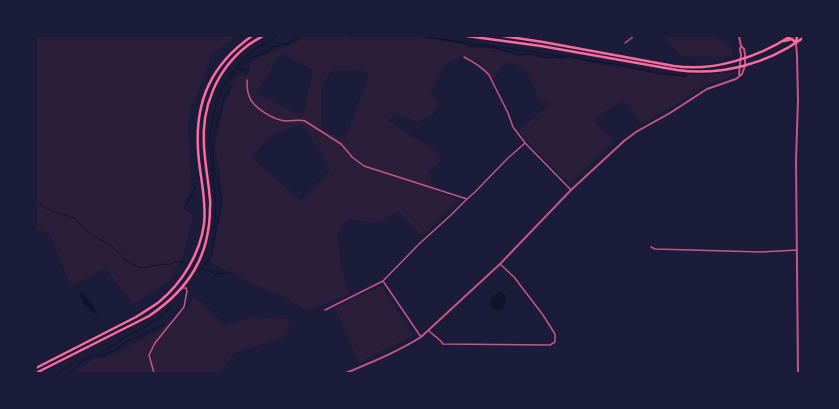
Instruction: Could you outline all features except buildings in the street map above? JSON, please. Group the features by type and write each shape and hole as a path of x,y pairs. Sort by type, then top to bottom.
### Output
{"highway":[{"path":"36,368 130,320 151,307 160,301 176,285 189,267 200,241 204,226 204,199 198,143 198,123 203,98 215,72 238,46 252,36"},
{"path":"36,373 149,316 168,302 182,288 194,271 208,237 210,220 210,205 204,146 204,126 207,105 214,88 225,69 247,46 263,36"},
{"path":"467,36 541,46 684,71 706,72 728,70 745,66 774,55 803,38"},
{"path":"503,36 690,68 707,67 745,58 764,51 791,36"},
{"path":"796,43 798,36"},
{"path":"781,42 791,39 796,43"}],"street":[{"path":"625,43 634,36"},
{"path":"739,36 741,46 740,76"},
{"path":"796,43 798,100 796,160 798,373"},
{"path":"346,373 395,352 421,336 500,264 571,190 624,141 707,88 736,79 740,76 743,73 745,66 744,49 741,46"},
{"path":"464,58 476,63 489,75 508,113 513,127 525,143 571,190"},
{"path":"247,80 249,97 258,109 263,112 285,120 305,121 336,141 352,157 364,166 467,199"},
{"path":"325,310 383,281 525,143"},
{"path":"651,247 655,249 761,252 797,250"},
{"path":"428,330 443,344 550,345 555,342 555,334 544,315 514,278 500,264"},
{"path":"383,281 421,336"},
{"path":"154,373 149,355 155,343 184,307 187,290 186,288 182,288"}],"shaded area":[{"path":"36,36 235,36 211,56 195,100 190,109 188,128 191,193 185,203 186,210 193,216 182,259 170,281 130,306 129,300 106,269 71,286 49,233 36,229"},
{"path":"304,36 342,36 350,38 362,36 400,36 461,43 470,47 498,49 518,56 529,55 543,58 570,58 598,64 684,77 687,77 687,75 735,72 728,78 706,84 675,105 640,125 630,105 620,102 598,117 595,121 614,142 570,184 535,150 519,130 549,105 547,101 540,102 528,73 517,65 505,63 493,80 480,62 463,56 443,66 431,92 439,103 433,115 418,122 394,114 388,121 434,149 442,160 428,172 435,191 458,200 423,236 399,212 376,223 348,219 338,234 341,268 350,294 307,311 279,294 260,288 210,262 223,201 215,147 223,107 237,76 248,75 251,62 270,52 294,44","holes":["281,53 313,70 303,116 256,93","362,70 369,74 345,140 325,131 321,123 321,86 331,71","302,124 330,170 301,201 251,157 270,136"]},
{"path":"663,36 712,36 722,40 732,49 733,55 720,57 693,57 680,55"},
{"path":"382,286 413,336 359,363 334,307"},
{"path":"82,292 94,307 97,313 96,314 83,303 80,293"},
{"path":"501,292 505,295 506,300 503,309 498,311 491,306 490,301 494,296"},
{"path":"194,296 224,325 255,317 291,319 283,338 234,353 221,373 73,373 94,358 106,358 158,331 189,306"}],"waterway":[{"path":"202,269 212,253 215,232 216,203 209,141 216,104 226,80 244,58 260,46 279,36"},
{"path":"227,84 236,70 248,59 268,52 272,47 286,44 301,36"},
{"path":"420,36 462,43 469,46 486,46 518,55 530,54 549,58 569,56 656,73 686,76"},
{"path":"441,39 560,56"},
{"path":"238,70 249,69"},
{"path":"216,227 222,201 214,170 212,141 224,97 228,93 230,87"},
{"path":"184,209 195,187"},
{"path":"36,202 54,212 76,219 80,225 96,238 110,245 127,262 141,268 163,264 170,265 175,262 183,261"},
{"path":"199,269 208,270 215,274 229,272 234,274"},
{"path":"69,373 91,356 98,356 104,350 163,315 170,307"},
{"path":"99,356 104,356 116,350 128,340 139,337 164,325"},
{"path":"57,373 71,365"}]}
